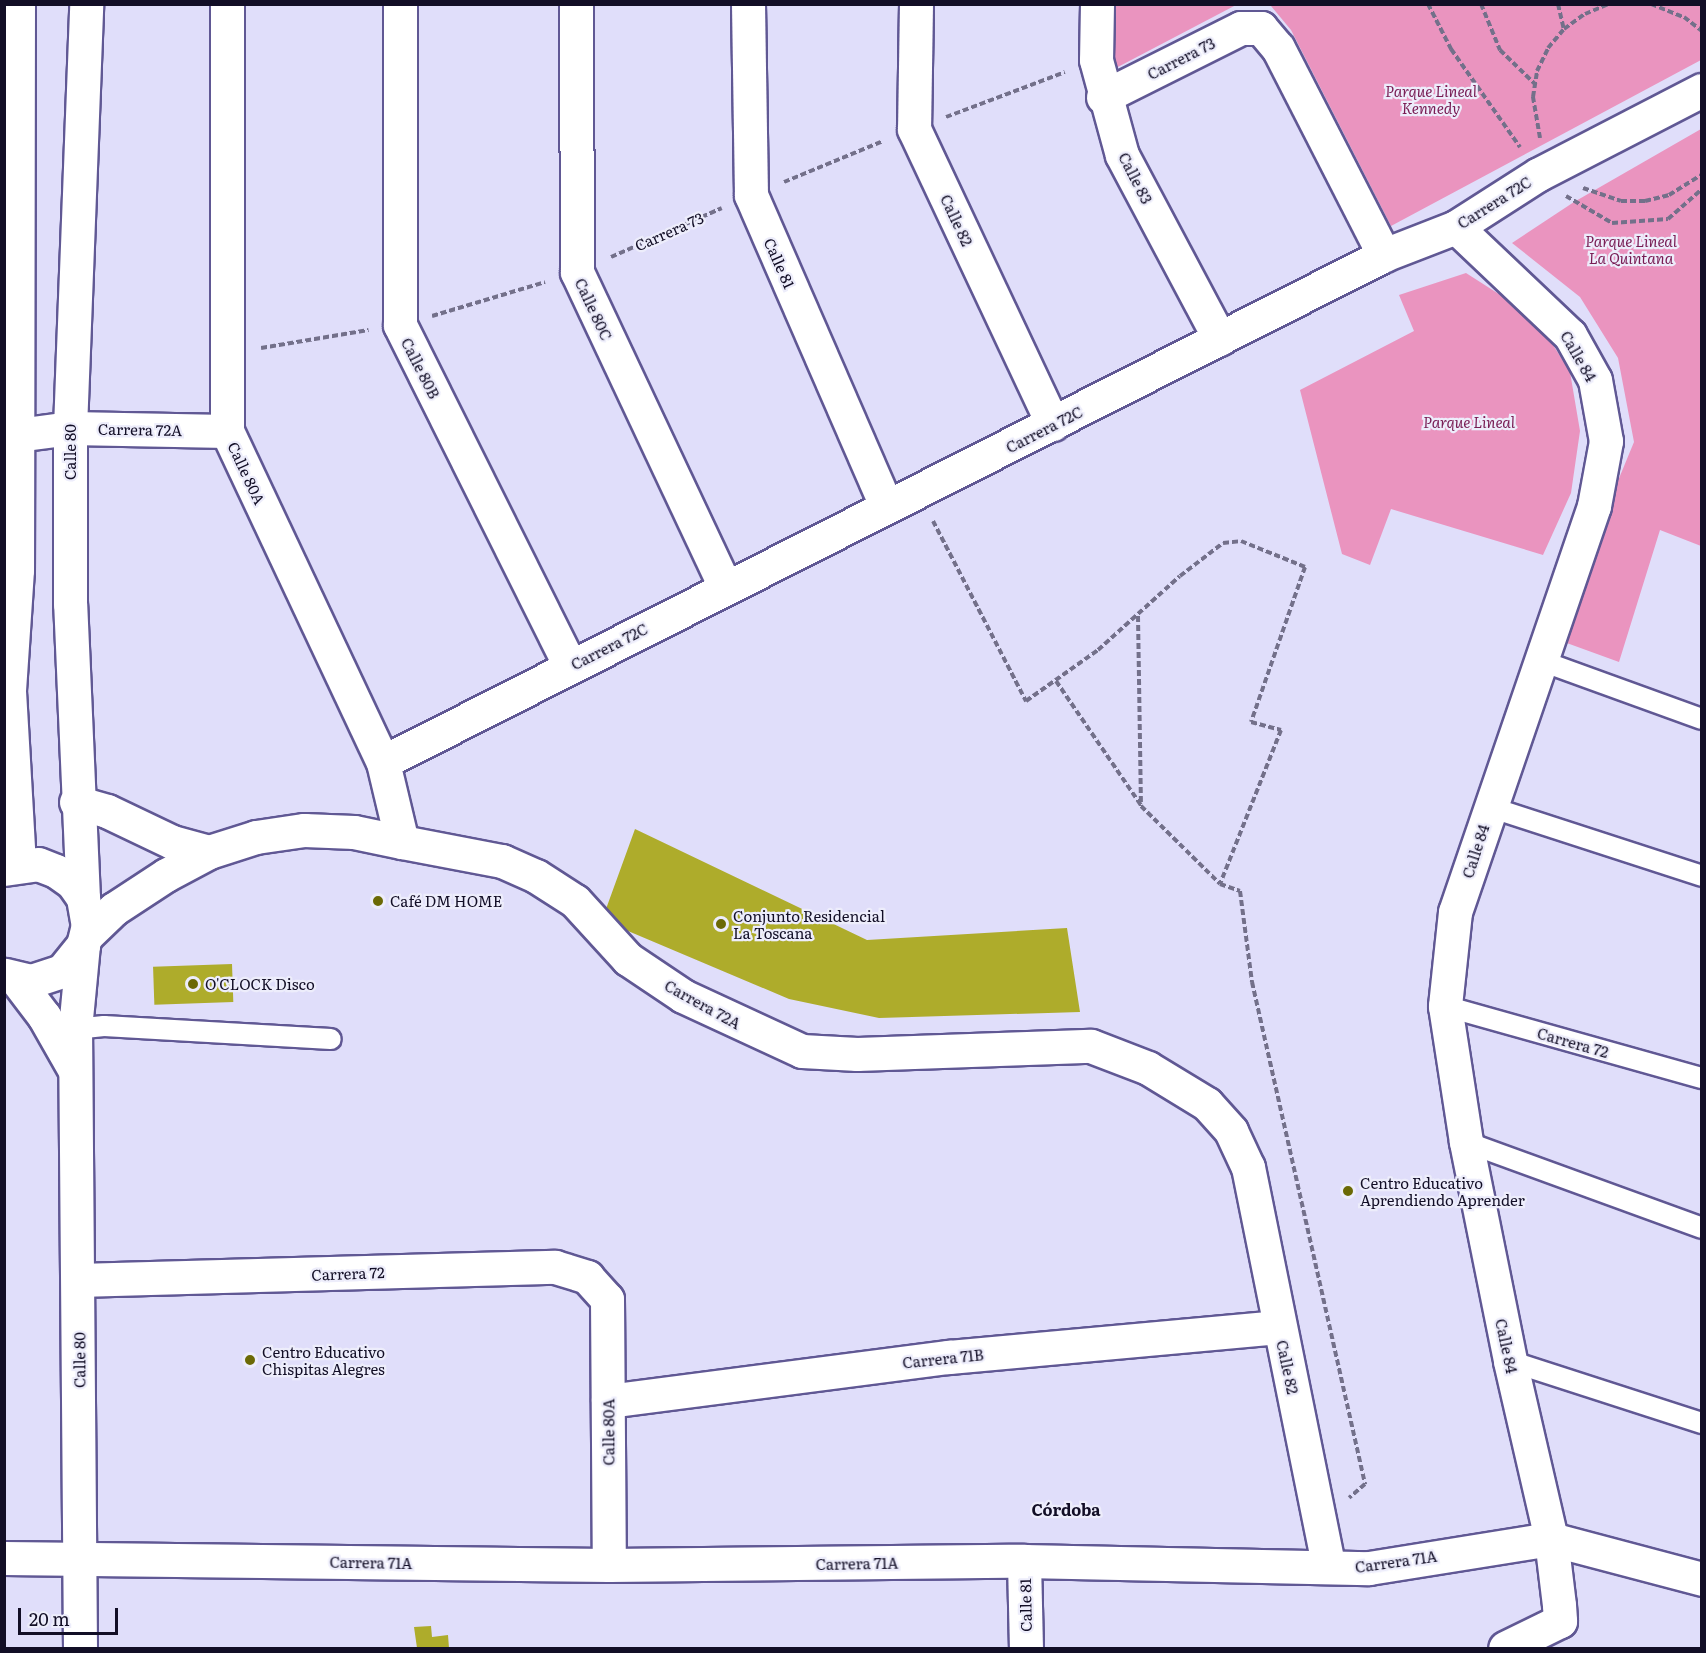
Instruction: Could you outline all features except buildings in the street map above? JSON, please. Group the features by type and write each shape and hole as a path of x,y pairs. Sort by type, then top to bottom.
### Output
{"street":[{"path":"18,4 16,570 7,698 12,867 38,864 56,871 72,882 83,900"},
{"name":"Calle 80","path":"80,1648 75,1029 84,941 76,802 70,428 86,4"},
{"name":"Calle 80A","path":"227,4 227,431 383,762 402,842"},
{"name":"Calle 80B","path":"400,4 400,326 570,666"},
{"name":"Calle 80C","path":"576,4 577,272 725,587"},
{"name":"Calle 81","path":"748,4 751,195 886,506"},
{"name":"Calle 82","path":"916,4 914,129 1053,424"},
{"name":"Calle 83","path":"1096,4 1096,60 1103,97 1122,155 1220,339"},
{"name":"Carrera 73","path":"1103,97 1241,28 1261,28 1278,48 1384,255"},
{"name":"Carrera 72C","path":"383,762 886,506 919,494 1384,255 1456,227 1539,174 1701,90"},
{"name":"Calle 84","path":"1456,227 1570,335 1595,380 1606,441 1594,506 1539,660 1455,912 1445,1006 1466,1142 1510,1361 1551,1539 1560,1621 1505,1648"},
{"name":"Carrera 72A","path":"17,435 70,428 227,431"},
{"path":"76,802 107,811 172,842 209,852"},
{"name":"Carrera 72A","path":"10,977 31,981 62,970 84,941 114,909 209,852 256,837 304,830 354,832 502,861 536,876 574,901 628,959 684,996 802,1050 857,1054 1091,1046 1148,1068 1207,1104 1231,1131 1248,1167"},
{"name":"Carrera 72A","path":"83,900 160,881"},
{"name":"Calle 80","path":"10,977 44,1016 75,1071"},
{"name":"Calle 82","path":"1248,1167 1329,1567"},
{"name":"Carrera 72","path":"78,1280 555,1267 586,1277 607,1299"},
{"name":"Calle 80A","path":"607,1299 609,1565"},
{"name":"Carrera 71B","path":"609,1401 949,1357 1279,1327"},
{"name":"Carrera 71A","path":"4,1558 609,1565 1024,1561 1369,1568 1551,1539 1701,1579"},
{"name":"Calle 81","path":"1024,1561 1026,1648"}],"lane":[{"path":"1539,660 1701,719"},
{"path":"1490,807 1701,876"},
{"name":"Carrera 72","path":"1445,1006 1701,1078"},
{"path":"75,1029 104,1026 331,1039"},
{"path":"1466,1142 1701,1228"},
{"path":"1510,1361 1701,1422"}],"path":[{"path":"1481,4 1500,50 1535,84"},
{"path":"1558,4 1564,28"},
{"path":"1650,4 1684,17 1701,31"},
{"name":"Carrera 73","path":"228,353 400,326 577,272 751,195 914,129 1096,60"},
{"path":"919,494 1026,701 1056,681 1138,616 1180,576 1223,543 1241,541 1305,567 1251,722 1281,730 1220,884"},
{"path":"1138,616 1142,806"},
{"path":"1056,681 1142,806 1220,884 1240,891 1252,982 1365,1484 1321,1522"}],"green space":[{"path":"1113,4 1236,5 1114,69"},
{"name":"Parque Lineal Kennedy","path":"1260,5 1701,5 1701,60 1391,226 1291,30 1271,6"},
{"name":"Parque Lineal La Quintana","path":"1701,129 1701,546 1660,530 1619,662 1553,638 1634,442 1618,358 1580,297 1512,243 1574,202"},
{"name":"Parque Lineal","path":"1466,273 1516,305 1550,340 1570,372 1580,431 1571,493 1543,555 1391,509 1370,565 1342,554 1300,390 1414,331 1399,295"}],"place":[{"name":"Café DM HOME","path":"378,901"},
{"name":"Conjunto Residencial La Toscana","path":"721,924"},
{"name":"O'CLOCK Disco","path":"193,984"},
{"name":"Centro Educativo Aprendiendo Aprender","path":"1348,1191"},
{"name":"Centro Educativo Chispitas Alegres","path":"250,1360"}],"district":[{"name":"Córdoba","path":"1066,1509"}]}
